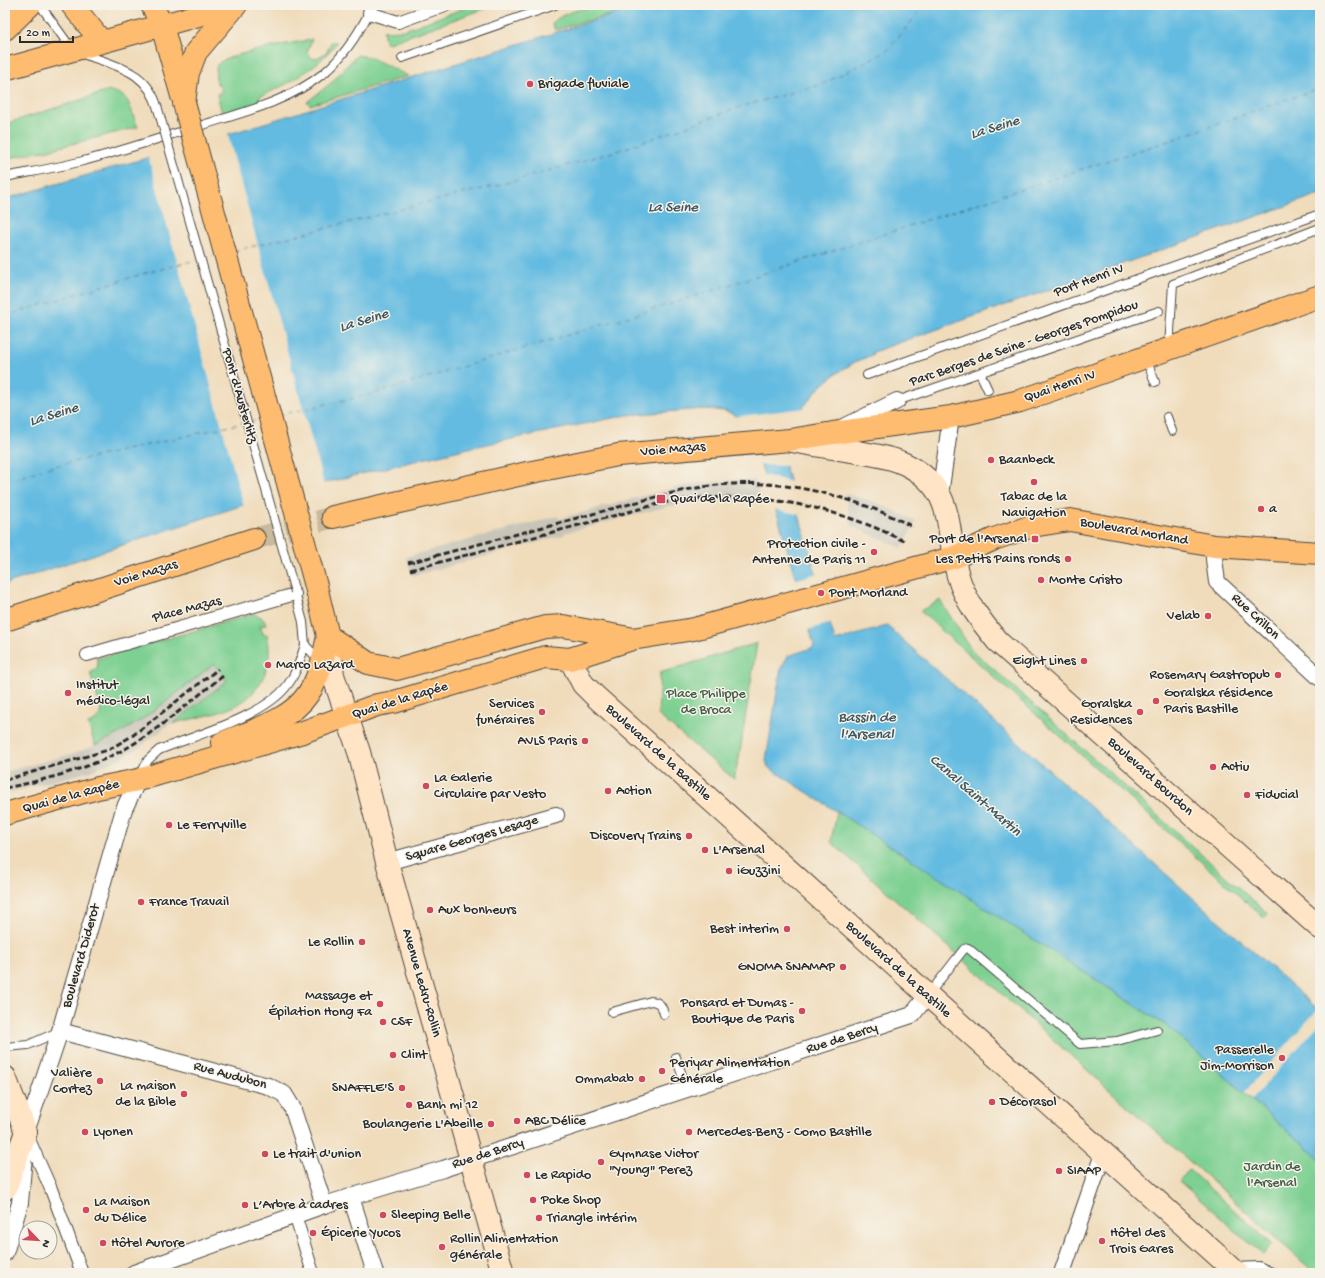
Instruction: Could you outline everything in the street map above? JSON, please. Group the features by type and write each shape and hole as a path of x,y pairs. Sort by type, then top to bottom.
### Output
{"main road":[{"path":"5,30 30,5"},
{"path":"72,5 102,42"},
{"path":"5,69 102,42 160,14 235,5"},
{"path":"184,103 188,73 196,52 235,5"},
{"name":"Pont d'Austerlitz","path":"160,14 316,586 328,636"},
{"name":"Quai Henri IV","path":"790,440 835,441 951,417 1020,400 1146,358 1320,296"},
{"name":"Voie Mazas","path":"333,517 527,473 618,455 753,442 790,440"},
{"path":"328,636 368,662 397,669 545,627 563,626 632,639 694,629 954,557 948,516 935,486 921,473 904,464 835,441"},
{"name":"Boulevard Morland","path":"954,557 994,539 1032,526 1070,520 1214,546 1320,553"},
{"name":"Voie Mazas","path":"37,608 254,539"},
{"name":"Boulevard Bourdon","path":"954,557 965,593 979,617 997,640 1320,928"},
{"path":"5,620 37,608"},
{"path":"5,630 37,608"},
{"name":"Quai de la Rapée","path":"138,780 291,712 309,693 331,677 328,636"},
{"name":"Quai de la Rapée","path":"5,814 98,788 138,780 319,728 377,705 394,702 545,657 570,659 632,639"},
{"name":"Boulevard de la Bastille","path":"570,659 583,684 596,697 1233,1270"},
{"name":"Avenue Ledru-Rollin","path":"331,677 359,752 387,862 503,1273"},
{"path":"5,1078 26,1132"},
{"name":"Boulevard Diderot","path":"5,1189 26,1132"}],"street":[{"path":"370,9 398,22 445,5"},
{"path":"835,441 897,401"},
{"path":"940,495 951,417"},
{"name":"Rue Crillon","path":"1214,546 1217,582 1320,678"},
{"name":"Place Mazas","path":"87,655 295,593"},
{"name":"Boulevard Diderot","path":"5,1253 20,1203 26,1132 60,1031 124,809 138,780"},
{"name":"Square Georges Lesage","path":"387,862 556,815"},
{"name":"Rue de Bercy","path":"134,1273 324,1205 472,1160 912,1015 927,996"},
{"name":"Rue Audubon","path":"60,1031 268,1086 284,1094 292,1107 324,1205"},
{"path":"26,1132 51,1189 82,1273"},
{"path":"1062,1273 1103,1154"},
{"path":"351,1197 375,1273"},
{"path":"295,1215 313,1273"}],"lane":[{"path":"40,5 72,50"},
{"path":"402,58 555,5"},
{"path":"5,177 80,162 251,110 297,90 323,74 334,63 354,38 370,9"},
{"name":"Pont d'Austerlitz","path":"72,50 139,77 153,92 303,622 305,645"},
{"name":"Port Henri IV","path":"867,375 1320,214"},
{"path":"1169,350 1173,284 1320,228"},
{"name":"Parc Berges de Seine - Georges Pompidou","path":"897,401 1159,311"},
{"path":"1146,358 1155,382"},
{"path":"980,373 988,390"},
{"path":"1167,417 1172,431"},
{"path":"305,645 331,677"},
{"name":"Quai de la Rapée","path":"138,780 148,760 159,750 259,710 278,695 294,674 305,645"},
{"path":"927,996 964,950 968,948 1080,1044 1117,1041 1157,1030"},
{"path":"612,1012 651,1001 660,1004 664,1014"},
{"path":"5,1047 28,1045 60,1031"},
{"path":"676,1057 687,1090"},
{"path":"1233,1270 1259,1266 1274,1273"}],"shaded area":[{"path":"736,480 755,480 762,503 710,501 670,506 564,533 564,535 412,576 406,557 558,516 559,519 672,488 693,484"},
{"path":"844,493 875,502 916,521 902,548 852,526"},
{"path":"214,664 227,681 141,746 123,757 91,771 5,794 5,772 78,752 109,740"}],"green space":[{"path":"473,5 495,5 386,44 383,31 404,30"},
{"path":"586,5 644,5 555,30 552,23 555,20 568,13 586,8"},
{"path":"312,39 307,52 310,57 315,59 327,52 331,42 337,42 321,60 302,75 259,97 259,102 222,113 217,94 222,92 219,84 217,84 215,72 217,65 222,61 245,53"},
{"path":"357,55 370,57 408,76 310,105 307,102 331,83"},
{"path":"108,91 116,92 126,99 138,127 48,150 5,159 5,124"},
{"path":"940,600 971,649 1268,914 1264,918 920,611"},
{"path":"253,614 261,617 266,625 260,626 264,635 267,634 269,655 260,684 246,699 237,705 222,711 172,724 227,681 214,664 142,719 111,738 95,745 88,724 97,719 101,709 90,673 97,669 98,662 96,659"},
{"name":"Place Philippe de Broca","path":"757,643 739,758 734,779 658,715 660,673"},
{"name":"Jardin de l'Arsenal","path":"837,811 1167,1026 1320,1159 1320,1273 1315,1273 831,842"},
{"path":"1189,1170 1272,1244 1263,1255 1179,1181"}],"water":[{"name":"La Seine","path":"644,5 1320,5 1320,194 873,352 872,355 855,362 834,375 816,391 802,409 791,434 785,466 835,641 887,626 1320,1011 1320,1159 1167,1026 768,767 766,760 781,668 788,656 812,648 814,645 778,516 753,442 737,416 724,411 704,409 627,415 464,449 249,503 5,584 5,199 226,135"}],"pier":[{"path":"227,132 324,485 244,507 148,155"},
{"path":"805,408 793,435 788,466 759,465 744,429 733,417"},
{"path":"763,475 792,482 802,515 773,509"},
{"path":"818,573 832,623 807,630 794,580"},
{"name":"Passerelle Jim-Morrison","path":"1318,1009 1320,1011 1320,1023 1252,1099 1244,1093"}],"ferry route":[{"path":"234,251 510,182 620,150 743,106 823,84 888,50 925,5"},
{"path":"279,415 376,393 677,302 1180,137 1320,88"},
{"path":"203,259 214,256"},
{"path":"5,316 142,274 196,260"},
{"path":"250,422 259,420"},
{"path":"5,482 47,468 243,423"}],"tunnel":[{"path":"254,539 333,517"}],"railway":[{"path":"408,563 660,496 714,485 755,484 802,488 849,500 893,517 913,527"},
{"path":"410,570 662,503 724,497 756,498 787,502 817,509 847,517 906,542"},
{"path":"5,780 108,750 132,736 218,669"},
{"path":"5,788 38,781 72,771 105,759 121,751 158,728 223,676"}],"place":[{"name":"Brigade fluviale","path":"530,84"},
{"name":"Baanbeck","path":"991,460"},
{"name":"Tabac de la Navigation","path":"1034,482"},
{"name":"Quai de la Rapée","path":"661,499"},
{"name":"a","path":"1261,509"},
{"name":"Port de l'Arsenal","path":"1035,539"},
{"name":"Protection civile - Antenne de Paris 11","path":"874,552"},
{"name":"Les Petits Pains ronds","path":"1068,559"},
{"name":"Monte Cristo","path":"1041,580"},
{"name":"Pont Morland","path":"821,593"},
{"name":"Velab","path":"1208,616"},
{"name":"Eight Lines","path":"1084,661"},
{"name":"Marco Lazard","path":"268,665"},
{"name":"Rosemary Gastropub","path":"1278,675"},
{"name":"Institut médico-légal","path":"68,693"},
{"name":"Goralska résidence Paris Bastille","path":"1156,701"},
{"name":"Services funéraires","path":"542,712"},
{"name":"Goralska Residences","path":"1140,712"},
{"name":"AVLS Paris","path":"585,741"},
{"name":"Actiu","path":"1213,767"},
{"name":"La Galerie Circulaire par Vesto","path":"426,786"},
{"name":"Action","path":"608,791"},
{"name":"Fiducial","path":"1247,795"},
{"name":"Le Ferryville","path":"169,825"},
{"name":"Discovery Trains","path":"689,836"},
{"name":"L'Arsenal","path":"705,850"},
{"name":"iGuzzini","path":"729,871"},
{"name":"France Travail","path":"141,902"},
{"name":"Aux bonheurs","path":"430,910"},
{"name":"Best interim","path":"787,929"},
{"name":"Le Rollin","path":"362,942"},
{"name":"GNOMA SNAMAP","path":"843,967"},
{"name":"Massage et Épilation Hong Fa","path":"380,1004"},
{"name":"Ponsard et Dumas - Boutique de Paris","path":"802,1011"},
{"name":"CSF","path":"383,1022"},
{"name":"Clint","path":"393,1055"},
{"name":"Passerelle Jim-Morrison","path":"1282,1058"},
{"name":"Periyar Alimentation Générale","path":"662,1071"},
{"name":"Ommabab","path":"642,1079"},
{"name":"Valière Cortez","path":"100,1081"},
{"name":"SNAFFLE'S","path":"402,1088"},
{"name":"La maison de la Bible","path":"184,1094"},
{"name":"Décorasol","path":"992,1102"},
{"name":"Banh mi 12","path":"409,1105"},
{"name":"ABC Délice","path":"517,1121"},
{"name":"Boulangerie L'Abeille","path":"491,1124"},
{"name":"Lyonen","path":"85,1132"},
{"name":"Mercedes-Benz - Como Bastille","path":"689,1132"},
{"name":"Le trait d'union","path":"265,1154"},
{"name":"Gymnase Victor \"Young\" Perez","path":"601,1162"},
{"name":"SIAAP","path":"1059,1171"},
{"name":"Le Rapido","path":"527,1175"},
{"name":"Poke Shop","path":"533,1200"},
{"name":"L’Arbre à cadres","path":"245,1205"},
{"name":"La Maison du Délice","path":"86,1210"},
{"name":"Sleeping Belle","path":"383,1215"},
{"name":"Triangle intérim","path":"539,1218"},
{"name":"Épicerie Yucos","path":"313,1233"},
{"name":"Hôtel des Trois Gares","path":"1102,1241"},
{"name":"Hôtel Aurore","path":"103,1243"},
{"name":"Rollin Alimentation générale","path":"442,1247"}],"water label":[{"name":"Bassin de l'Arsenal","path":"867,726"},
{"name":"Canal Saint-Martin","path":"975,796"}]}
